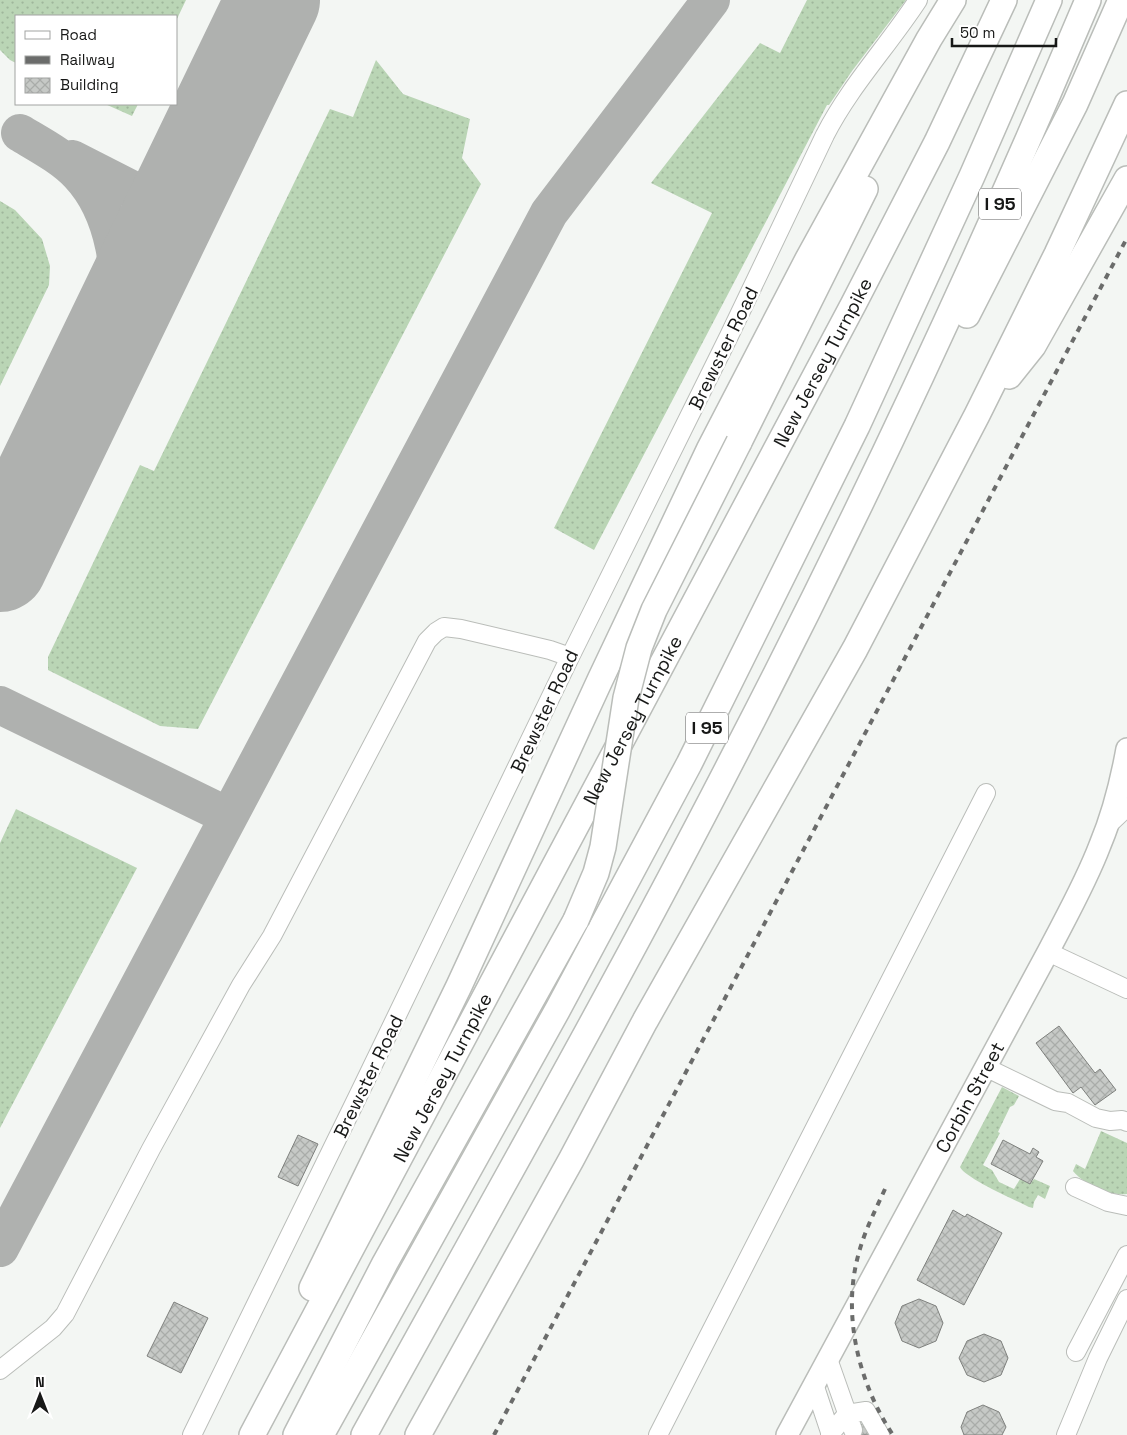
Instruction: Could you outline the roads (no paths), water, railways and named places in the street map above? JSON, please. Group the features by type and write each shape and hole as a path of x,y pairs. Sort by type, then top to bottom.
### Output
{"highway":[{"path":"296,1435 390,1255 576,920 594,878 601,853 626,698 639,648 657,603 937,44 954,0"},
{"path":"281,1380 307,1297 459,986 608,662 709,450 808,259 929,39 954,0"},
{"name":"New Jersey Turnpike","path":"252,1435 853,305 937,142 1004,0"},
{"name":"I 95","path":"321,1435 553,1017 689,764 857,426 972,176 1049,0"},
{"name":"I 95","path":"364,1435 654,908 796,635 907,406 995,214 1088,0"},
{"path":"907,406 954,342 1075,104 1121,0"},
{"path":"418,1435 645,1021 855,649 977,415 1057,254 1127,104"},
{"path":"977,415 1033,346 1127,178"}],"main road":[{"name":"Corbin Street","path":"787,1435 1048,952 1084,881 1108,825 1127,750"}],"street":[{"name":"Brewster Road","path":"192,1435 837,112 918,0"},
{"path":"0,1370 53,1328 65,1314 151,1149 241,985 272,936 427,641 444,627 461,629 550,650 570,657"},
{"path":"658,1435 986,794"},
{"path":"1108,825 1127,807"},
{"path":"1048,952 1127,989"},
{"path":"986,1067 1055,1101 1068,1103 1096,1118 1110,1121 1125,1118"},
{"path":"1075,1187 1108,1202 1127,1206"},
{"path":"1076,1352 1127,1255"},
{"path":"1066,1435 1098,1358 1127,1299"},
{"path":"828,1359 850,1422"},
{"path":"814,1384 831,1434 866,1411 880,1435"}],"railway":[{"path":"494,1435 1127,238"},
{"path":"885,1189 860,1247 852,1302 853,1326 863,1372 871,1394 893,1435"}]}
